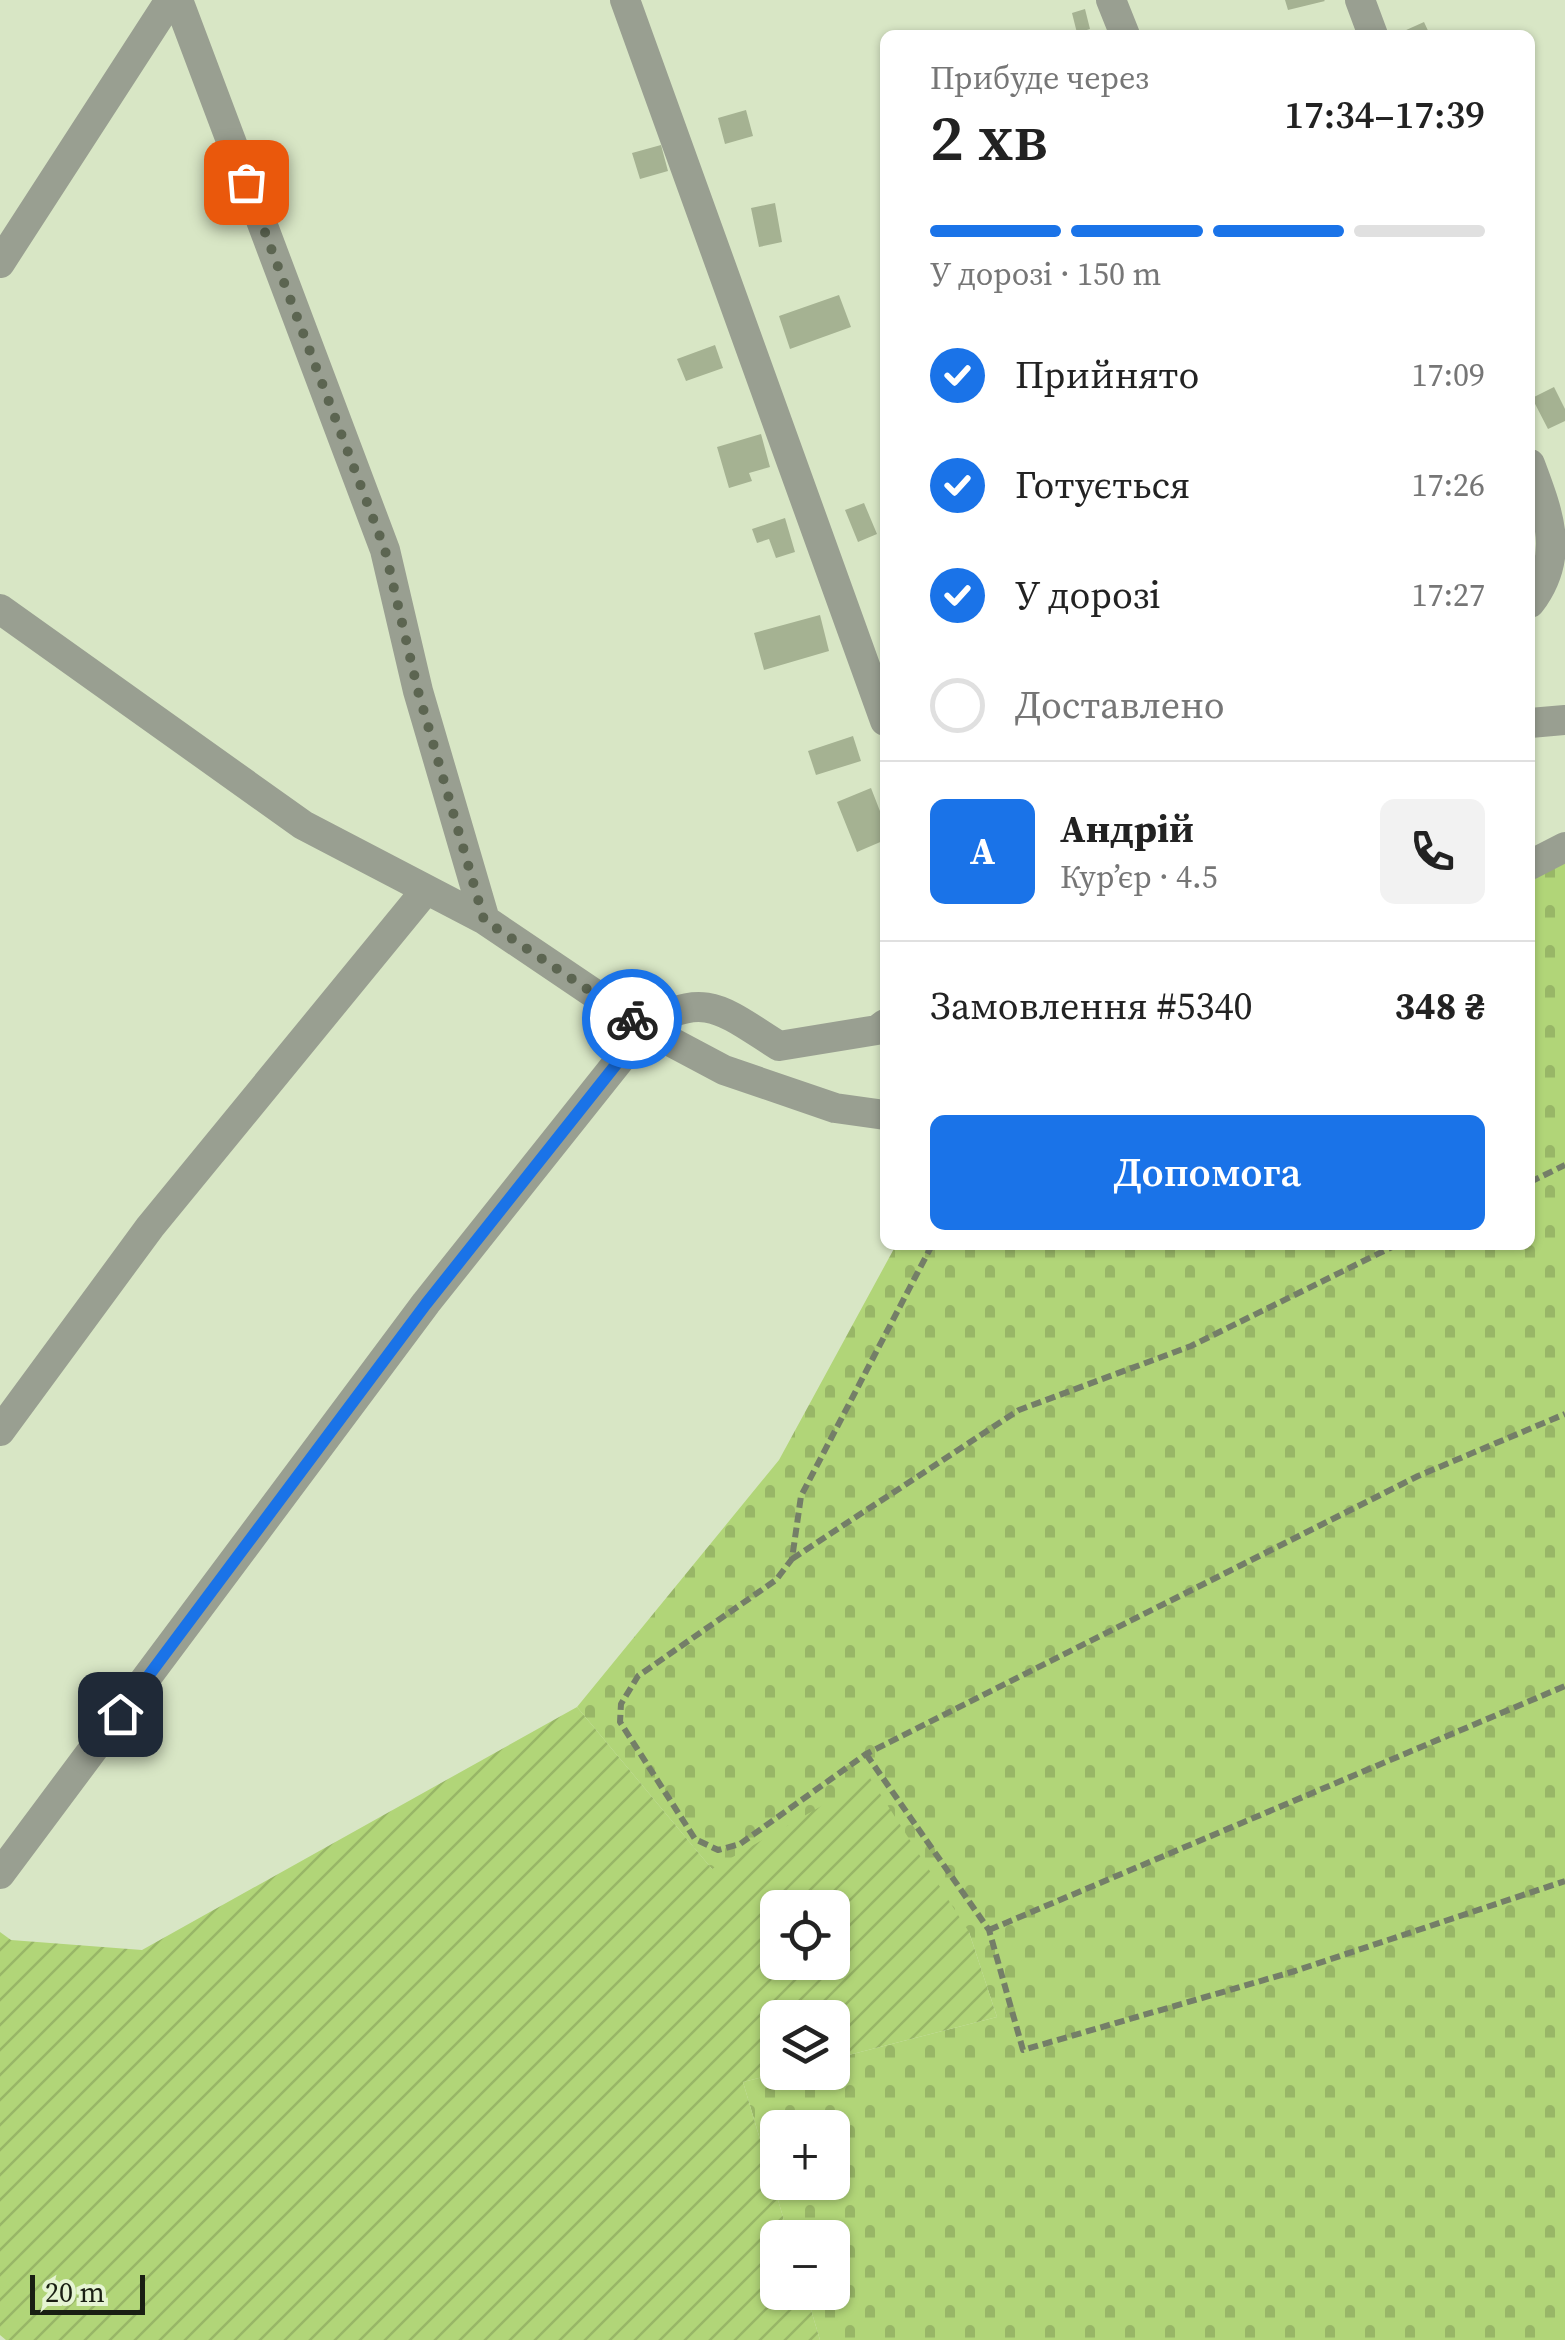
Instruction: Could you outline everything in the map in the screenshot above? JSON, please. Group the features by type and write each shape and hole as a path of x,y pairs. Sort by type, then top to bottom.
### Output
{"street":[{"path":"0,263 170,0"},
{"path":"178,0 385,550 418,691 484,920"},
{"path":"625,0 880,707"},
{"path":"1110,0 1123,30"},
{"path":"1360,0 1371,30"},
{"path":"1535,478 1560,545 1547,587 1535,598"},
{"path":"0,609 303,825 484,920 645,1028 724,1070 836,1108 880,1114"},
{"path":"1535,723 1565,720"},
{"path":"1535,863 1565,848"},
{"path":"0,1431 150,1227 426,890"},
{"path":"1,1873 426,1304 645,1028 674,1008 715,1006 779,1046 880,1028"}],"path":[{"path":"1535,1180 1565,1165"},
{"path":"792,1559 802,1496 929,1250"},
{"path":"1386,1250 1191,1346 1018,1410 792,1559 776,1580 638,1676 621,1704 620,1722 695,1840 718,1850 740,1844 866,1754 1418,1476 1565,1414"},
{"path":"989,1930 1565,1686"},
{"path":"866,1754 989,1930 1022,2050 1295,1971 1565,1882"}],"green space":[{"path":"1565,860 1565,2340 820,2340 811,2310 850,2310 850,2220 784,2220 778,2200 850,2200 850,2110 760,2110 760,2139 743,2082 760,2078 760,2090 850,2090 850,2055 997,2017 969,1932 850,1903 850,1890 798,1890 712,1869 577,1707 779,1460 893,1250 1535,1250 1535,875"},
{"path":"577,1707 712,1869 870,1778 969,1932 997,2017 850,2055 850,2000 760,2000 760,2078 743,2082 760,2139 760,2200 778,2200 784,2220 760,2220 760,2310 811,2310 820,2340 6,2340 0,2335 0,1932 11,1940 142,1950"}],"building":[{"path":"1285,0 1324,0 1325,1 1288,10"},
{"path":"1085,9 1090,29 1076,30 1072,13"},
{"path":"1424,22 1428,30 1406,30"},
{"path":"746,110 753,136 725,144 718,118"},
{"path":"661,145 668,171 640,179 632,153"},
{"path":"775,203 782,242 759,247 751,208"},
{"path":"839,295 851,327 790,349 779,316"},
{"path":"715,345 723,368 686,381 677,359"},
{"path":"1554,387 1565,409 1565,421 1548,429 1535,396"},
{"path":"761,434 770,467 749,473 752,481 729,488 717,447"},
{"path":"864,503 877,534 858,542 845,510"},
{"path":"785,518 795,552 776,558 769,539 757,543 752,529"},
{"path":"820,615 829,651 764,670 754,633"},
{"path":"853,736 861,761 816,775 808,751"},
{"path":"871,788 880,811 880,842 857,852 837,802"}],"way so far":[{"path":"246,182 385,550 418,691 484,920 632,1019"}],"route":[{"path":"120,1714 426,1304 645,1028 632,1019"}]}
